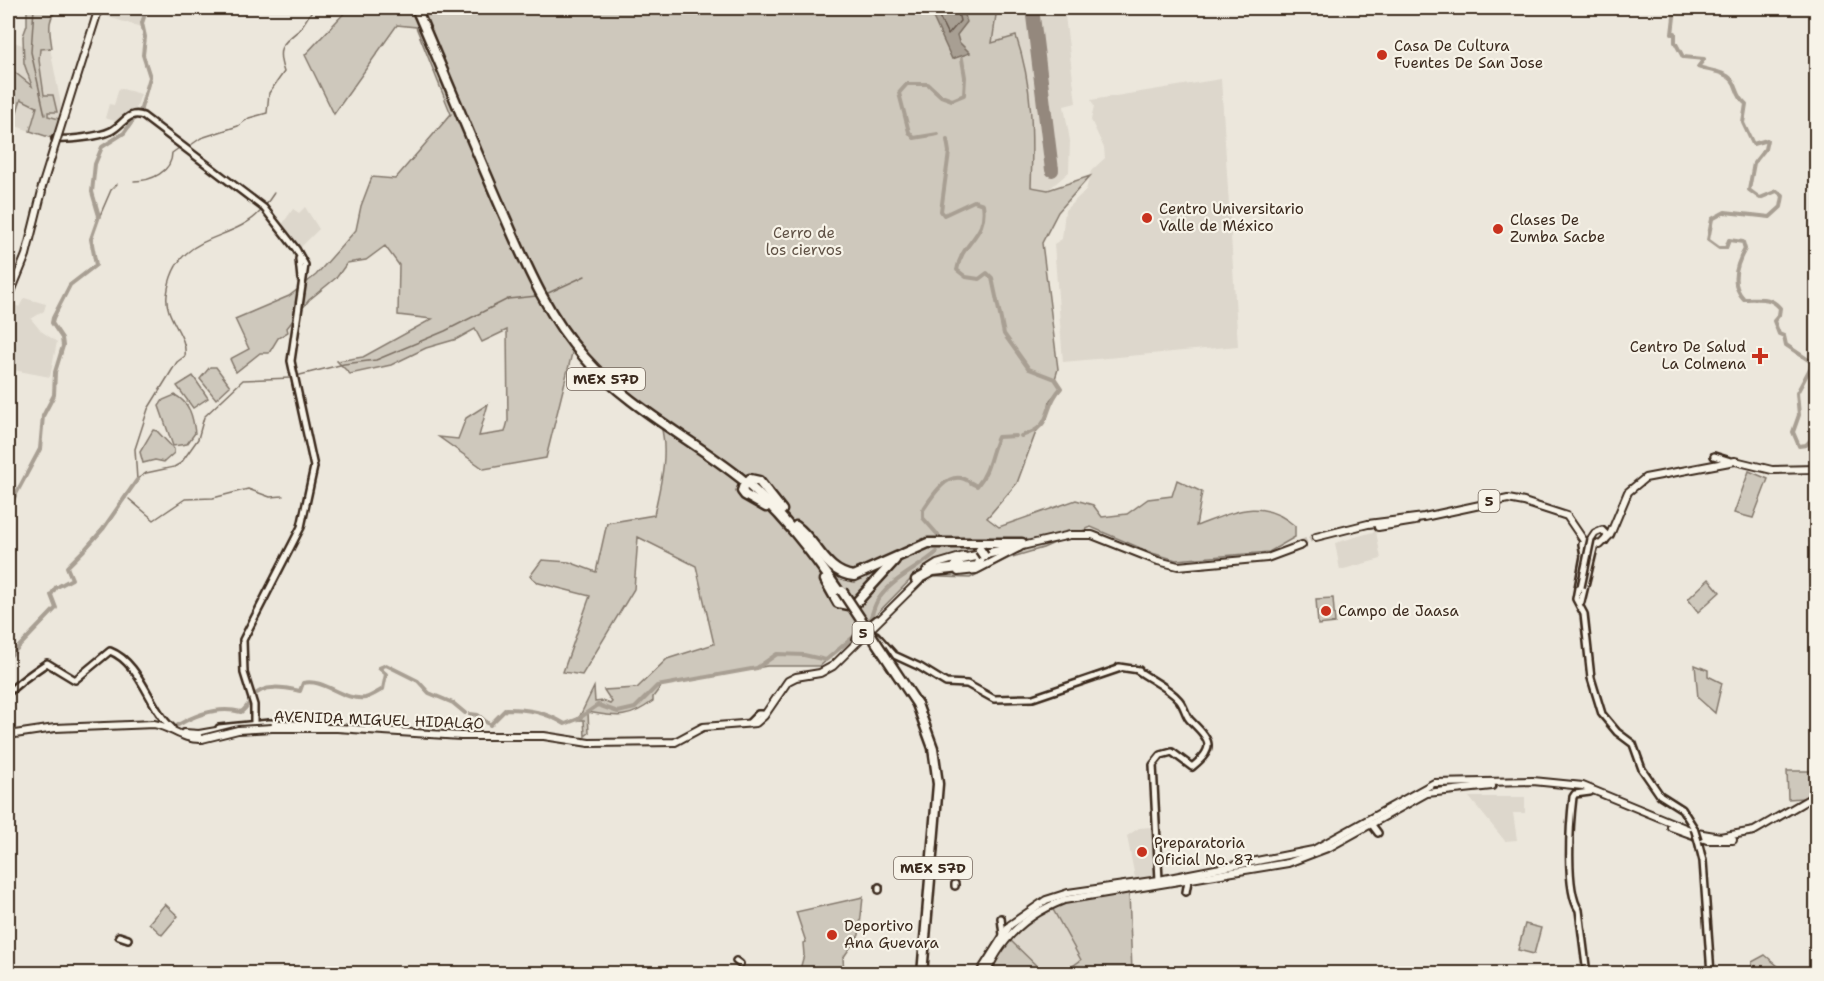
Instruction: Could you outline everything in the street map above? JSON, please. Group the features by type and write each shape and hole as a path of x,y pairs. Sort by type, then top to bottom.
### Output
{"highway":[{"name":"MEX 57D","path":"417,8 479,159 541,295 573,345 603,377 741,479 790,522 841,592"},
{"name":"MEX 57D","path":"417,8 530,268 561,324 584,354 608,377 743,477 790,522 841,592 915,705 930,749 936,797 921,974"},
{"path":"790,522 759,481 747,482 742,491 745,495 790,522 813,542 832,568 848,575 866,572 904,551 928,543 1022,545"},
{"path":"801,538 835,598 848,606 856,604 895,560 906,553 937,544 970,547 981,553"},
{"path":"970,545 981,553"},
{"path":"960,569 956,564 962,559 1022,545"},
{"path":"980,568 981,553"},
{"path":"916,580 928,572 978,566 981,553"}],"main road":[{"path":"8,299 96,8"},
{"path":"47,172 61,139 65,107 75,81"},
{"path":"41,194 47,172 61,139 75,81"},
{"path":"61,139 106,133 128,116 137,114 143,116 264,208 304,263 304,285 291,361 314,467 301,527 243,640 244,673 254,721 260,731"},
{"path":"8,292 13,284"},
{"path":"1714,456 1730,461 1749,462 1772,470 1816,470"},
{"path":"1582,606 1584,556 1582,544 1602,547 1610,539 1628,497 1640,483 1655,477 1730,461"},
{"path":"1691,467 1699,463"},
{"path":"1597,547 1608,538 1628,492 1636,483 1654,475 1691,467 1737,463 1774,472 1816,470"},
{"name":"5","path":"1317,538 1368,525 1424,517 1491,501 1515,500 1567,516 1584,541 1597,547"},
{"name":"5","path":"1368,525 1387,526 1500,502 1524,505 1566,520 1582,544"},
{"path":"1582,606 1591,556 1607,532 1614,526"},
{"path":"1607,532 1600,530 1591,539 1580,589 1593,687 1602,714 1617,732 1634,744 1642,769 1660,795 1687,813 1694,828 1703,861 1711,974"},
{"name":"5","path":"503,733 544,736 594,744 675,742 703,727 751,725 764,716 788,681 829,669 916,580 930,568 944,561 1070,535 1088,535 1178,566 1267,558 1302,544"},
{"name":"5","path":"870,627 925,577 980,568 1022,545"},
{"path":"1584,556 1588,553 1591,556"},
{"path":"877,619 859,634 858,640 871,639 882,643"},
{"path":"870,627 894,655 946,683 967,684 994,699 1029,698 1122,668 1137,670 1172,693 1187,710 1188,718 1206,737 1208,752 1192,767 1176,753 1164,754 1158,761 1156,770 1153,768 1159,880"},
{"name":"5","path":"503,733 552,734 589,741 668,740 679,738 703,725 750,722 762,714 777,689 787,679 827,667 858,640"},
{"path":"8,693 22,678 32,676 47,663 75,680 110,651 141,681 162,722 197,739"},
{"path":"246,732 254,721"},
{"path":"184,733 254,721 269,726"},
{"path":"8,735 56,728 162,722"},
{"name":"AVENIDA MIGUEL HIDALGO","path":"162,722 174,735 197,739 269,726 461,736 503,733"},
{"path":"234,725 238,728 236,733"},
{"name":"AVENIDA MIGUEL HIDALGO","path":"197,739 222,730 269,726 324,725 462,733 503,733"},
{"path":"1436,782 1432,788 1438,790"},
{"path":"986,974 993,958 1017,926 1055,900 1188,881 1202,875 1318,848 1421,788 1436,782 1532,783 1589,788 1629,807 1696,833 1720,837 1744,836 1816,797"},
{"path":"979,974 1003,934 1020,917 1055,900 1159,880 1294,861 1330,847 1427,793 1438,790 1532,783"},
{"path":"1421,788 1431,788 1427,793"},
{"path":"1587,974 1581,939 1583,932 1571,876 1570,843 1572,797 1590,792"},
{"path":"1372,825 1378,833"},
{"path":"1148,882 1172,880 1175,883"},
{"path":"1185,892 1188,881"},
{"path":"1001,918 1003,934"},
{"path":"119,936 128,939"}],"shaded area":[{"path":"79,8 147,8 143,17 144,28"},
{"path":"997,8 1064,8 1076,103 1064,106 1070,141 1069,172 1048,190 1031,188 1032,111 1026,72 1016,37 992,43"},
{"path":"8,40 25,46 24,63 32,87 8,67"},
{"path":"50,48 62,110 59,119 48,116 40,74 40,49"},
{"name":"Centro Universitario Valle de México","path":"1221,79 1238,346 1063,362 1054,244 1062,239 1065,210 1086,190 1091,171 1105,158 1104,148 1091,120 1094,106 1091,100"},
{"path":"119,88 141,94 134,114 121,123 105,118 109,104 114,105"},
{"path":"21,99 37,107 30,131 13,125"},
{"path":"305,207 319,229 299,249 281,226 293,209 299,213"},
{"path":"24,298 46,304 44,311 31,319 41,331 57,342 50,377 8,369 8,349 12,325 8,324 8,301 19,307"},
{"path":"1376,531 1381,559 1340,570 1335,543"},
{"path":"1469,797 1525,797 1525,813 1513,813 1517,840 1505,841"},
{"name":"Preparatoria Oficial No. 87","path":"1151,827 1156,876 1135,878 1127,836 1139,828"},
{"path":"1051,906 1081,960 1063,973 1044,973 1009,939 1016,931"}],"green space":[{"path":"27,8 61,8 56,11 51,20 52,48 40,49 39,60 44,95 53,95 57,112 48,112 48,116 59,119 55,139 30,131 37,107 21,99 13,125 8,124 13,96 8,87 8,67 32,86 24,63 23,36 27,25"},
{"name":"Cerro de los ciervos","path":"349,8 997,8 992,43 1016,36 1026,73 1032,130 1031,187 1048,190 1090,176 1058,212 1042,243 1058,369 1055,379 1061,388 1050,400 1047,419 1036,432 1017,483 987,518 999,527 1076,500 1093,505 1102,517 1127,514 1148,499 1172,496 1177,480 1202,492 1196,526 1234,512 1258,509 1282,517 1295,526 1295,537 1269,552 1176,560 1152,553 1091,527 1043,548 1009,558 970,578 914,576 858,633 820,666 767,666 662,685 653,697 653,701 629,714 615,716 588,712 589,733 585,736 584,720 578,720 594,687 595,702 603,701 610,704 612,702 604,690 637,688 667,659 714,644 696,566 638,537 634,589 582,675 563,672 590,596 539,583 530,576 542,560 569,562 596,572 607,523 654,515 664,459 661,426 573,349 546,458 484,469 439,437 458,439 466,418 488,404 479,436 505,432 508,421 507,330 482,342 475,329 457,339 426,348 391,365 350,374 337,361 363,357 432,319 398,315 399,265 385,246 366,260 347,263 337,277 309,300 287,328 288,332 278,338 269,353 260,353 236,372 230,359 249,349 235,319 289,296 316,275 356,230 361,206 372,177 395,179 451,114 416,27 397,25 334,114 305,55"},
{"path":"210,367 216,367 230,386 216,399 200,379"},
{"path":"193,376 208,398 193,408 177,386"},
{"path":"175,395 190,411 195,433 187,444 173,446 159,406 163,400"},
{"path":"153,430 157,431 174,449 174,453 164,462 155,460 143,463 140,452"},
{"path":"1749,471 1768,479 1753,518 1734,513"},
{"path":"1709,579 1720,592 1698,612 1688,599"},
{"name":"Campo de Jaasa","path":"1333,598 1335,623 1318,625 1316,599"},
{"path":"1695,665 1708,670 1708,676 1722,683 1715,713 1698,698"},
{"path":"1787,771 1816,771 1816,795 1805,802 1803,798 1788,799"},
{"path":"1129,891 1132,973 1063,973 1081,960 1051,906"},
{"name":"Deportivo Ana Guevara","path":"863,897 859,935 843,958 844,973 799,973 804,955 803,943 806,942 796,912"},
{"path":"165,904 178,916 162,935 149,923"},
{"path":"1525,924 1541,928 1534,954 1518,950"},
{"path":"1009,939 1044,973 989,974"},
{"path":"1765,955 1786,973 1751,973 1752,962"}],"water":[{"path":"925,8 963,8 967,22 957,35 959,42 970,53 952,59 930,11"}],"waterway":[{"path":"34,8 31,52 45,115"},
{"path":"140,112 150,77 143,55 145,37 142,23 147,8"},
{"path":"188,147 201,138 238,126 249,118 267,113 269,93 284,72 280,52 314,8"},
{"path":"1675,8 1672,34 1675,33 1675,42 1683,57 1704,59 1698,67 1729,77 1740,98 1746,104 1743,123 1753,144 1767,140 1765,149 1754,163 1749,190 1760,198 1777,191 1783,196 1781,207 1770,217 1725,212 1712,219 1708,240 1719,248 1726,248 1729,240 1743,242 1745,249 1736,275 1737,288 1744,299 1764,299 1776,304 1780,308 1779,315 1774,321 1779,334 1784,336 1786,345 1813,363 1797,393 1799,415 1793,432 1799,446 1806,445 1812,439 1816,440"},
{"path":"938,134 914,138 909,132 899,93 907,84 928,84 941,96 952,100 964,95 965,77 962,59"},
{"path":"8,509 40,449 43,416 54,395 55,372 63,346 62,338 52,323 53,318 70,285 96,265 91,239 99,216 92,192 95,164 102,147 124,133 134,119"},
{"path":"947,140 949,152 941,211 944,215 974,201 983,204 984,215 982,224 964,252 957,270 966,277 979,279 987,273 992,278 1004,334 1029,369 1055,379 1061,388 1051,403 1044,422 1032,432 1021,436"},
{"path":"134,181 159,174 168,165 172,153 179,148"},
{"path":"98,220 111,190 117,184"},
{"path":"265,206 274,193"},
{"path":"137,480 135,449 148,409 177,362 185,356 183,341 167,303 172,274 181,259 192,249 235,229 262,210"},
{"path":"546,294 585,276"},
{"path":"296,376 344,364 376,360 445,331 508,299 537,296"},
{"path":"137,479 146,473 174,467 181,463 198,439 204,417 243,380 291,378"},
{"path":"938,535 923,518 923,510 935,493 951,479 964,479 977,486 987,468 998,437 1016,436"},
{"path":"86,548 103,529 137,480"},
{"path":"129,499 154,520 185,499 213,498 248,489 270,497 283,496"},
{"path":"59,586 72,579 67,567 84,550"},
{"path":"865,626 877,600 886,590 937,552"},
{"path":"8,658 56,608 51,595 56,587"},
{"path":"470,714 478,715 490,725 506,709 522,710 544,714 565,724 578,719 598,705 618,712 635,708 657,686 757,668 777,654 804,655 826,660 858,633"},
{"path":"178,725 208,712 225,710 241,712 257,693 269,688 300,691 303,683 311,682 349,696 367,697 383,689 386,674 379,668 386,665 418,681 429,693 453,703 465,713"}],"taxiway":[{"path":"1050,153 1056,167 1051,168 1051,162"}],"runway":[{"path":"1032,8 1052,170"}],"tunnel":[{"path":"1301,543 1316,537"}],"place":[{"name":"Casa De Cultura Fuentes De San Jose","path":"1382,55"},
{"name":"Centro Universitario Valle de México","path":"1147,218"},
{"name":"Clases De Zumba Sacbe","path":"1498,229"},
{"name":"Centro De Salud La Colmena","path":"1760,356"},
{"name":"Campo de Jaasa","path":"1326,611"},
{"name":"Preparatoria Oficial No. 87","path":"1142,852"},
{"name":"Deportivo Ana Guevara","path":"832,935"}]}
